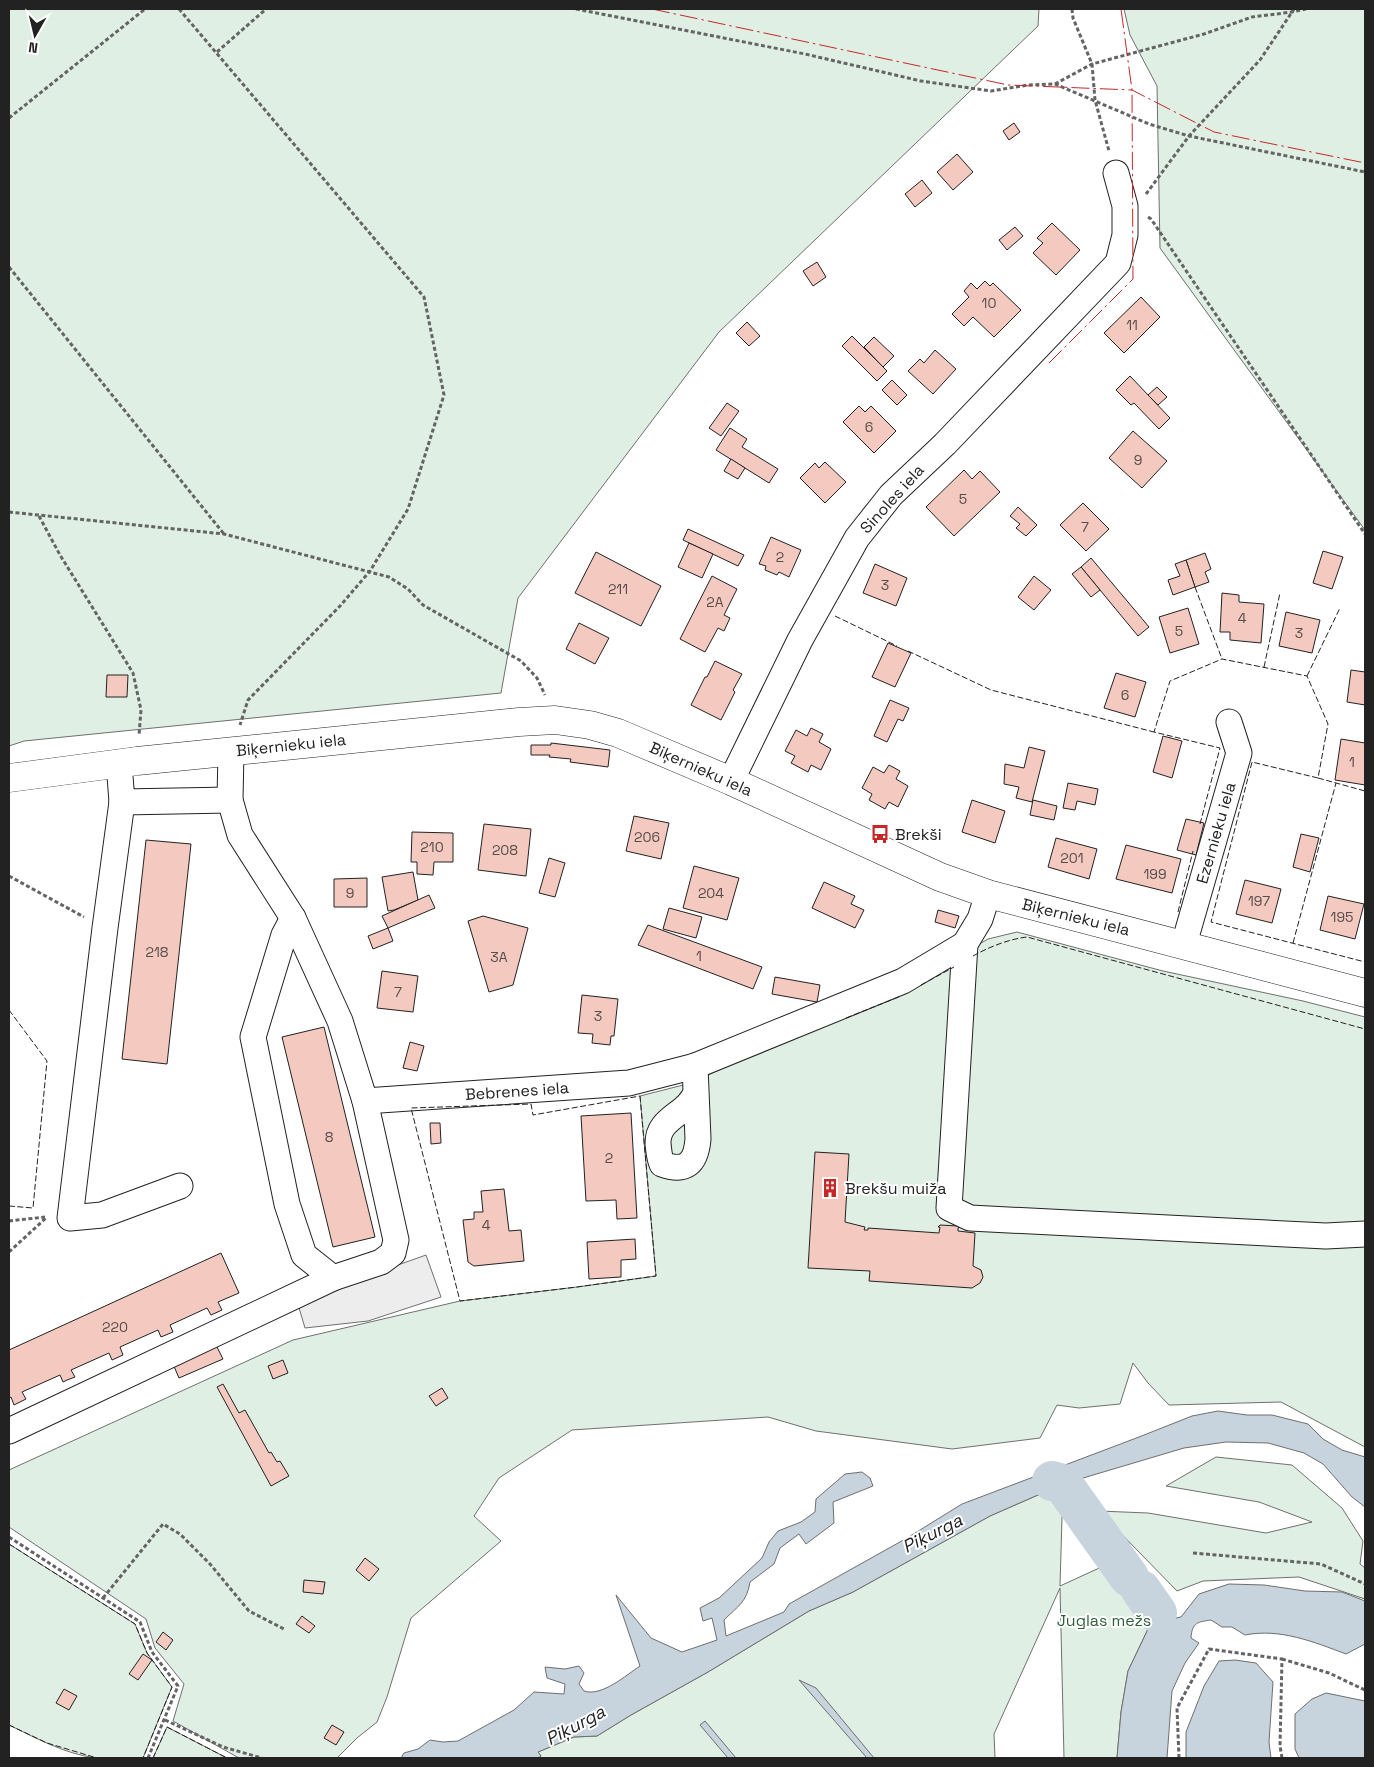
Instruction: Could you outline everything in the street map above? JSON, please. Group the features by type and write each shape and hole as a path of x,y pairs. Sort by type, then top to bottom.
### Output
{"main road":[{"name":"Biķernieku iela","path":"9,778 128,762 519,722 555,720 590,725 618,733 731,781 940,877 988,894 1365,993"}],"street":[{"path":"1116,173 1124,206"},
{"name":"Sinoles iela","path":"731,781 800,640 857,538 891,495 945,444 1118,263 1125,235 1124,206"},
{"name":"Ezernieku iela","path":"1184,944 1239,753 1230,722"},
{"path":"9,1431 333,1278 381,1262 392,1253 396,1240 365,1101 340,1021 293,918 240,835 230,800 231,751"},
{"path":"128,762 105,928 70,1218 102,1215 180,1186"},
{"path":"122,802 230,800"},
{"name":"Bebrenes iela","path":"365,1101 629,1083 695,1066 903,982 965,944 980,920 988,894"},
{"path":"293,918 284,936 252,1036 287,1204 304,1255 333,1278"},
{"path":"965,944 949,1208 970,1218 1326,1236 1365,1234"},
{"path":"695,1066 696,1092"}],"path":[{"path":"9,118 145,9"},
{"path":"179,9 424,297 444,395 408,509 370,571 340,606 248,700 231,751"},
{"path":"217,52 266,9"},
{"path":"576,9 805,54 921,81 991,91 1028,85 1055,84 1149,124 1189,136 1365,172"},
{"path":"1072,9 1073,18 1092,64 1095,100 1116,173"},
{"path":"1055,84 1092,64 1204,34 1252,17 1306,9"},
{"path":"1124,206 1142,199 1189,136 1260,60 1293,11"},
{"path":"1124,206 1151,219 1365,534"},
{"path":"9,267 224,534"},
{"path":"9,512 224,534 389,577 408,589 423,605 521,662 537,678 555,720"},
{"path":"39,516 60,555 133,673 141,710 128,762"},
{"path":"9,876 105,928"},
{"path":"9,1252 46,1217"},
{"path":"9,1221 46,1217 70,1218"},
{"path":"103,1598 163,1524 180,1534 210,1564 249,1610 284,1629"},
{"path":"9,1537 140,1622 152,1652 178,1686 148,1758"},
{"path":"1193,1553 1321,1564 1365,1584"},
{"path":"1179,1758 1177,1708 1209,1649 1282,1659 1330,1673 1365,1690"},
{"path":"1282,1659 1280,1746 1282,1758"},
{"path":"165,1720 223,1746 262,1758"}],"green space":[{"path":"9,9 1039,9 1038,26 719,332 518,598 501,693 24,741 9,746"},
{"path":"1124,9 1365,9 1365,530 1160,248 1157,86 1130,35"},
{"path":"1017,932 1163,971 1303,1001 1365,1017 1365,1447 1281,1402 1169,1405 1148,1383 1133,1363 1120,1404 1079,1408 1057,1405 1040,1438 952,1449 816,1431 768,1417 572,1430 499,1478 474,1516 501,1541 411,1618 387,1697 377,1722 337,1758 239,1758 173,1721 184,1684 155,1648 146,1619 9,1527 9,1470 293,1340 460,1301 656,1276 640,1096 691,1083 943,965 988,939"},
{"path":"1216,1457 1292,1465 1342,1508 1363,1541 1360,1564 1365,1568 1365,1599 1299,1577 1203,1581 1177,1591 1099,1511 1148,1513 1266,1533 1312,1522 1259,1502 1166,1486"},
{"name":"Juglas mežs","path":"1063,1484 1060,1586 1108,1564 1152,1601 1149,1627 1128,1671 1121,1712 1117,1758 1064,1758 1060,1588 994,1734 995,1758 538,1758 541,1756 538,1752 574,1737 597,1736 809,1611 853,1592 990,1516"},
{"path":"9,1544 135,1624 147,1653 172,1687 143,1758 107,1759 84,1756 51,1745 9,1725"},
{"path":"167,1727 227,1758 153,1758"}],"shaded area":[{"path":"426,1255 441,1297 368,1321 305,1328 297,1301"}],"water":[{"name":"Piķurga","path":"1218,1411 1247,1415 1272,1415 1308,1424 1323,1439 1342,1450 1365,1457 1365,1507 1352,1497 1323,1464 1304,1453 1268,1443 1226,1442 1184,1448 1063,1484 990,1516 853,1592 809,1611 597,1736 574,1737 538,1752 541,1756 538,1758 401,1758 404,1753 418,1749 430,1740 443,1742 458,1741 514,1710 534,1692 564,1694 565,1684 547,1678 545,1667 565,1669 579,1666 584,1673 579,1684 584,1691 591,1692 614,1684 640,1666 616,1595 651,1638 682,1652 717,1640 712,1618 703,1621 700,1608 719,1598 762,1558 769,1542 778,1531 801,1522 815,1512 816,1499 845,1474 862,1472 870,1478 873,1486 833,1502 834,1523 806,1544 799,1534 780,1548 774,1564 750,1582 744,1599 724,1620 726,1636 784,1612 789,1604 907,1538 962,1504 1192,1416"},
{"path":"1229,1584 1264,1585 1305,1591 1342,1592 1365,1601 1365,1644 1346,1654 1297,1637 1271,1633 1245,1635 1232,1627 1222,1627 1211,1620 1199,1622 1194,1626 1191,1638 1199,1643 1185,1663 1172,1691 1167,1758 1117,1758 1121,1712 1128,1671 1149,1627 1149,1616 1166,1612 1171,1619 1181,1617 1199,1594"},
{"path":"1235,1660 1256,1663 1273,1682 1269,1742 1271,1758 1186,1758 1186,1732 1204,1686 1219,1661"},
{"path":"799,1680 816,1688 874,1758 867,1758"},
{"path":"1326,1693 1365,1701 1365,1758 1299,1758 1295,1749 1295,1714 1312,1699"},
{"path":"705,1721 736,1758 728,1758 700,1725"}],"building":[{"path":"1014,123 1020,132 1009,140 1003,131"},
{"path":"957,154 973,172 953,190 937,172"},
{"path":"922,180 932,193 915,207 905,194"},
{"path":"1052,223 1080,250 1056,275 1033,253 1043,243 1037,238"},
{"path":"1015,227 1023,236 1007,250 999,240"},
{"path":"817,262 826,277 813,286 803,271"},
{"path":"985,281 990,286 993,283 1021,310 994,337 973,317 964,326 952,314 969,297 964,291 971,283 977,289"},
{"path":"1141,297 1160,317 1124,353 1104,333"},
{"path":"747,322 760,336 749,346 736,333"},
{"path":"852,336 887,371 877,381 842,346"},
{"path":"874,337 894,356 883,367 864,347"},
{"path":"935,350 956,369 933,394 908,371 920,359 924,363"},
{"path":"1130,376 1170,418 1159,429 1134,403 1131,405 1116,390"},
{"path":"892,380 907,395 897,405 882,390"},
{"path":"1157,387 1167,397 1158,405 1148,395"},
{"path":"727,403 739,411 721,436 709,428"},
{"path":"859,406 865,412 871,406 896,431 874,453 843,422"},
{"path":"730,428 747,439 742,447 778,469 769,483 716,450"},
{"path":"1133,431 1167,461 1142,488 1109,458"},
{"path":"731,459 745,468 738,479 724,471"},
{"path":"825,462 846,482 825,503 800,478 815,463 819,468"},
{"path":"964,470 972,479 980,471 1000,492 954,536 926,507"},
{"path":"1083,503 1109,529 1086,551 1060,525"},
{"path":"1018,507 1037,525 1026,536 1016,528 1020,524 1010,516"},
{"path":"688,529 744,555 738,566 683,540"},
{"path":"771,537 801,550 789,577 779,572 777,575 765,570 766,566 759,564"},
{"path":"689,543 713,554 702,578 678,567"},
{"path":"1323,551 1343,557 1332,589 1313,583"},
{"path":"596,552 661,586 641,626 575,593"},
{"path":"1205,553 1211,569 1205,572 1209,582 1195,587 1186,560"},
{"path":"1091,558 1149,627 1138,636 1081,567"},
{"path":"1186,560 1195,587 1173,595 1168,580 1180,576 1175,564"},
{"path":"875,564 907,578 896,606 863,593"},
{"path":"1081,567 1100,590 1091,597 1072,574"},
{"path":"712,576 737,589 724,615 730,618 724,631 718,628 705,652 680,639"},
{"path":"1034,576 1051,590 1034,610 1018,597"},
{"path":"1222,593 1239,595 1239,602 1264,604 1261,643 1230,640 1230,632 1220,632"},
{"path":"1188,608 1199,644 1170,653 1159,617"},
{"path":"1286,612 1320,620 1312,653 1279,646"},
{"path":"579,623 609,638 595,664 566,649"},
{"path":"888,643 911,653 895,687 872,677"},
{"path":"715,661 742,674 733,690 735,692 721,720 691,705"},
{"path":"1351,670 1365,672 1365,705 1347,702"},
{"path":"1116,673 1146,682 1135,717 1104,708"},
{"path":"107,675 128,675 127,697 106,697"},
{"path":"890,700 909,708 903,721 898,719 887,742 874,736"},
{"path":"811,728 823,734 819,742 831,749 821,770 811,765 808,772 791,763 795,756 785,751 796,730 807,736"},
{"path":"1163,736 1182,741 1172,778 1153,772"},
{"path":"1341,739 1365,743 1365,785 1335,780"},
{"path":"551,743 610,750 608,767 570,762 571,759 549,757 550,755 531,755 531,745 551,745"},
{"path":"1029,747 1045,751 1032,802 1016,798 1019,787 1004,784 1005,764 1024,768"},
{"path":"889,765 900,771 896,779 908,786 898,807 889,802 885,809 869,800 872,794 862,788 873,767 884,773"},
{"path":"1068,783 1098,789 1095,805 1077,801 1075,810 1063,808"},
{"path":"972,800 1005,811 995,843 962,832"},
{"path":"1033,800 1057,806 1054,820 1030,815"},
{"path":"634,816 669,823 661,859 626,851"},
{"path":"1186,819 1204,823 1196,855 1177,850"},
{"path":"484,824 531,829 526,876 478,870"},
{"path":"412,832 453,833 453,862 434,862 433,875 417,874 417,862 411,862"},
{"path":"1301,834 1319,838 1310,872 1293,867"},
{"path":"1056,838 1097,849 1089,879 1048,867"},
{"path":"146,840 191,844 167,1064 122,1059"},
{"path":"1126,845 1181,859 1172,893 1116,879"},
{"path":"549,858 565,863 555,897 539,893"},
{"path":"694,866 739,878 727,920 683,908"},
{"path":"413,872 418,900 388,911 382,877"},
{"path":"367,878 367,907 334,907 334,879"},
{"path":"1245,880 1281,889 1272,923 1236,914"},
{"path":"824,882 855,896 851,904 864,910 855,928 812,908"},
{"path":"429,895 435,908 388,928 382,916"},
{"path":"1328,896 1364,904 1355,939 1320,930"},
{"path":"669,908 702,917 696,938 663,929"},
{"path":"938,910 959,916 955,928 935,922"},
{"path":"483,916 528,928 513,985 489,992 468,921"},
{"path":"648,925 762,967 753,989 638,945"},
{"path":"388,928 393,941 373,949 368,936"},
{"path":"382,971 418,976 413,1012 377,1008"},
{"path":"775,977 820,985 817,1002 772,994"},
{"path":"582,995 618,999 614,1036 611,1036 610,1045 592,1043 593,1034 578,1033"},
{"path":"324,1027 375,1237 333,1247 282,1037"},
{"path":"410,1042 424,1046 417,1071 403,1068"},
{"path":"631,1113 637,1218 617,1219 616,1200 586,1201 581,1116"},
{"path":"430,1123 440,1123 441,1143 431,1144"},
{"name":"Brekšu muiža","path":"815,1152 849,1154 845,1222 865,1227 864,1230 868,1230 868,1228 939,1233 940,1227 938,1227 940,1225 958,1226 958,1231 975,1233 973,1266 981,1270 983,1277 980,1283 972,1288 869,1281 870,1271 808,1268"},
{"path":"504,1189 509,1231 521,1230 524,1261 474,1266 468,1262 463,1220 474,1219 474,1212 483,1212 481,1191"},
{"path":"635,1239 636,1259 621,1260 621,1277 589,1279 587,1242"},
{"path":"221,1253 239,1293 218,1302 222,1310 211,1315 207,1308 170,1325 173,1332 161,1337 158,1330 120,1347 123,1355 112,1360 109,1353 71,1370 75,1377 63,1382 60,1375 22,1392 26,1399 14,1405 11,1397 9,1398 9,1350"},
{"path":"216,1345 223,1359 179,1378 173,1364"},
{"path":"283,1360 288,1373 273,1379 268,1366"},
{"path":"223,1384 239,1413 245,1410 269,1453 271,1452 277,1462 280,1461 289,1476 271,1486 217,1387"},
{"path":"442,1388 448,1398 436,1406 429,1396"},
{"path":"365,1558 379,1569 369,1581 356,1570"},
{"path":"304,1580 325,1582 323,1594 303,1592"},
{"path":"302,1616 315,1626 309,1633 296,1624"},
{"path":"163,1632 173,1640 166,1650 156,1642"},
{"path":"143,1654 152,1660 138,1680 129,1674"},
{"path":"64,1689 77,1696 69,1710 56,1703"},
{"path":"332,1725 344,1732 336,1745 324,1738"}],"waterway":[{"path":"1052,1481 1063,1484 1129,1577"},
{"path":"1141,1590 1157,1613"}],"fence":[{"path":"1195,587 1222,659"},
{"path":"1264,667 1280,593"},
{"path":"1307,676 1340,608"},
{"path":"835,616 897,646"},
{"path":"908,651 991,690 1154,732"},
{"path":"1200,824 1220,748 1154,732 1170,681 1222,659 1307,676 1328,724 1318,778 1252,762 1211,922 1365,962"},
{"path":"1318,778 1365,791"},
{"path":"1293,943 1336,783"},
{"path":"1178,912 1193,851"},
{"path":"973,956 999,944 1027,937 1365,1029"},
{"path":"921,985 954,967"},
{"path":"846,1018 901,996"},
{"path":"9,1010 47,1061 33,1208 9,1206"},
{"path":"640,1096 656,1276 460,1301 411,1108 531,1104 533,1115 640,1096"},
{"path":"9,1544 135,1624 147,1653 172,1687 143,1758"},
{"path":"9,1725 47,1743 97,1758"},
{"path":"153,1758 167,1727 227,1758"}],"power":[{"path":"652,9 1008,85 1132,90 1214,132 1365,163"},
{"path":"1049,363 1133,279 1132,90 1121,9"}],"place":[{"name":"Brekši","path":"880,834"},
{"name":"Brekšu muiža","path":"830,1188"}]}
